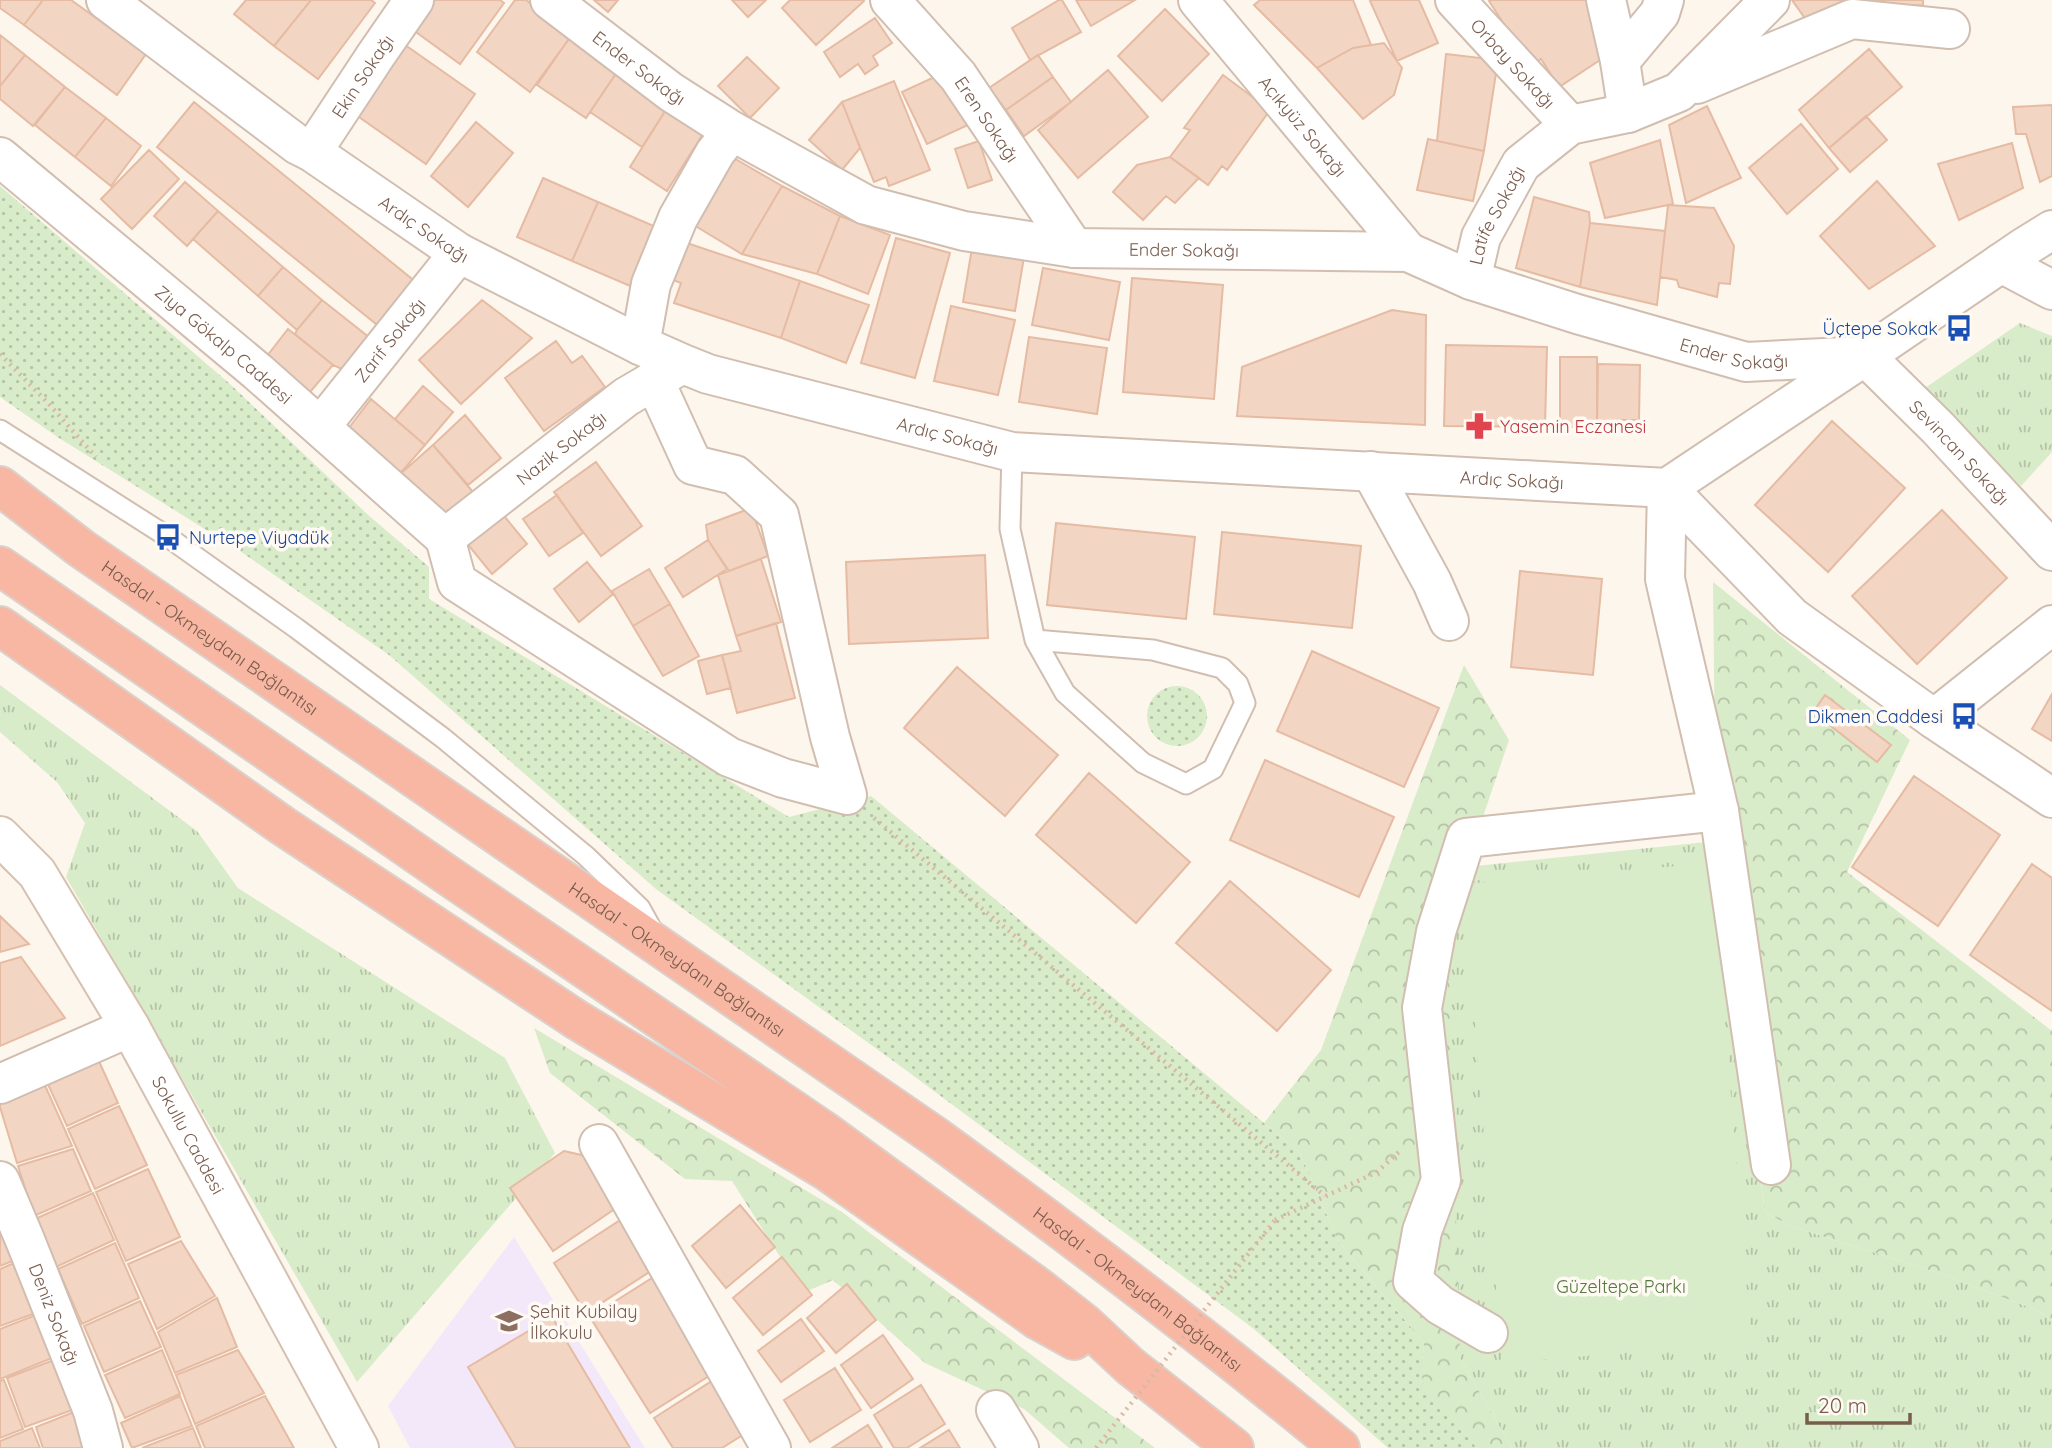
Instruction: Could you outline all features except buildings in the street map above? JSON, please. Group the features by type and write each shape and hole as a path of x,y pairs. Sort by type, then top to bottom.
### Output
{"highway":[{"name":"Hasdal - Okmeydanı Bağlantısı","path":"0,486 94,556 936,1137 1241,1367 1340,1448"},
{"path":"0,566 456,881 824,1130 1040,1288 1085,1324 1130,1366 1234,1448"},
{"path":"0,626 283,826 420,917 578,1020 827,1171 1038,1320 1085,1346 1130,1366"}],"street":[{"name":"Ardıç Sokağı","path":"106,0 298,145 459,253 640,345 669,372 720,377 1012,452 1667,488"},
{"name":"Ekin Sokağı","path":"312,152 414,0"},
{"name":"Ender Sokağı","path":"550,0 671,92 732,131 866,205 964,231 1074,248 1408,253 1471,280 1577,314 1745,362 1865,356"},
{"name":"Eren Sokağı","path":"890,0 957,76 1074,248"},
{"name":"Açıkyüz Sokağı","path":"1198,0 1408,253"},
{"name":"Orbay Sokağı","path":"1455,0 1570,125"},
{"path":"1606,0 1628,113"},
{"path":"1620,61 1660,13 1664,0"},
{"name":"Latife Sokağı","path":"1471,280 1481,237 1521,164 1570,125 1628,113 1679,92 1769,0"},
{"path":"1679,92 1852,19 1950,29"},
{"path":"640,345 651,285 678,218 715,153 732,131"},
{"name":"Ziya Gökalp Caddesi","path":"0,157 321,426 445,538"},
{"path":"1667,488 2052,230"},
{"name":"Zarif Sokağı","path":"321,426 459,253"},
{"path":"2001,263 2052,290"},
{"name":"Sevincan Sokağı","path":"1865,356 1938,428 2052,551"},
{"path":"669,372 693,465 735,475 779,516 830,737 847,795"},
{"name":"Nazik Sokağı","path":"445,538 626,397 669,372"},
{"path":"1371,471 1432,582 1449,621"},
{"path":"1667,488 1792,617 1934,719 2052,798"},
{"path":"1667,488 1665,579 1719,811 1771,1165"},
{"path":"445,538 457,582 729,757 783,778 847,795"},
{"path":"1934,719 2052,625"},
{"path":"1488,1332 1440,1305 1413,1281 1422,1231 1441,1180 1422,1008 1436,932 1466,838 1719,811"},
{"name":"Sokullu Caddesi","path":"0,836 37,873 130,1027 359,1448"},
{"path":"0,1084 130,1027"},
{"path":"599,1144 771,1448"},
{"name":"Deniz Sokağı","path":"0,1181 93,1411 103,1448"},
{"path":"996,1410 1019,1448"}],"lane":[{"path":"0,430 168,537 443,738 586,856 640,908 664,951"},
{"path":"1012,452 1010,528 1035,640 1065,693 1143,763 1186,784 1213,769 1245,703 1238,684 1222,668 1153,650 1035,640"}],"path":[{"path":"0,354 100,462"},
{"path":"847,795 1325,1196"},
{"path":"1096,1448 1275,1220 1377,1172 1435,1120"}],"shaded area":[{"name":"Şehit Kubilay İlkokulu","path":"514,1237 645,1448 410,1448 388,1406"}],"green space":[{"path":"0,186 230,384 367,514 429,567 429,599 789,817 871,796 1300,1153 1338,1241 1424,1343 1423,1382 1477,1448 1388,1448 1254,1329 903,1068 656,889 389,655 240,551 59,438 0,397"},
{"path":"2020,323 2052,336 2052,452 2021,486 1922,390"},
{"path":"1713,582 1910,740 1847,872 2052,1031 2052,1323 2041,1312 1938,1273 1790,1226 1765,1212 1716,841"},
{"path":"1464,665 1509,740 1466,867 1460,1358 1512,1448 1477,1448 1422,1382 1424,1343 1338,1241 1300,1153 1264,1123 1321,1050"},
{"path":"0,685 197,831 238,888 505,1058 555,1153 357,1382 66,877 85,823 57,782 0,732"},
{"path":"1177,686 1194,691 1202,699 1207,716 1202,733 1194,741 1177,746 1160,741 1152,733 1147,716 1152,699 1160,691"},
{"name":"Güzeltepe Parkı","path":"1716,841 1765,1212 1790,1226 1938,1273 2041,1312 2052,1323 2052,1448 1512,1448 1460,1358 1448,934 1466,867"},
{"path":"1712,863 1751,1342 1502,1363 1464,884"},
{"path":"534,1028 842,1212 1155,1448 1069,1448 1024,1409 925,1363 833,1280 803,1293 732,1181 685,1179 550,1073"}],"place":[{"name":"Üçtepe Sokak","path":"1959,328"},
{"name":"Yasemin Eczanesi","path":"1479,426"},
{"name":"Nurtepe Viyadük","path":"168,537"},
{"name":"Dikmen Caddesi","path":"1964,716"},
{"name":"Şehit Kubilay İlkokulu","path":"509,1321"}]}
